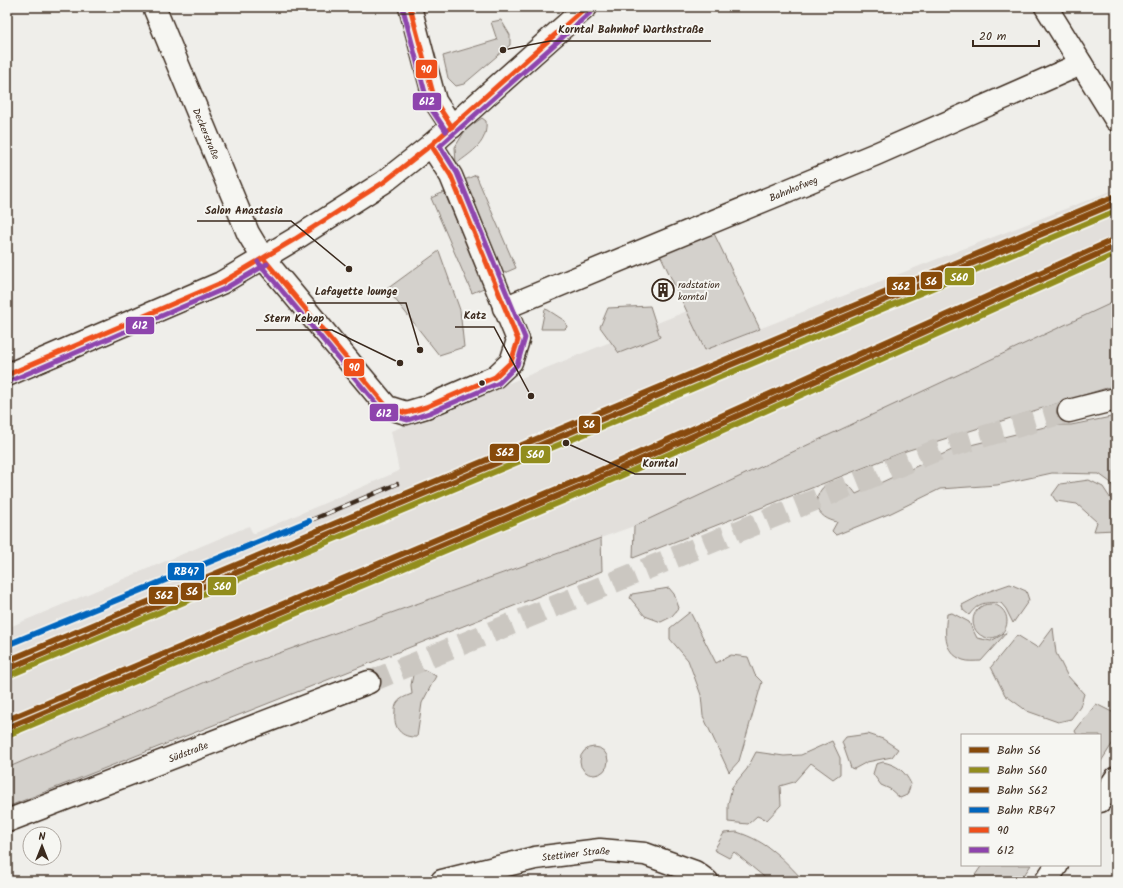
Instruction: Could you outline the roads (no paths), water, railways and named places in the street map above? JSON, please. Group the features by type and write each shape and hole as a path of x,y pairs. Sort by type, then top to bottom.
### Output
{"street":[{"name":"Deckerstraße","path":"154,7 248,233 263,258 387,407 406,413 426,407 495,377 511,362 518,340 450,176 431,145"},
{"path":"410,7 435,101 452,127"},
{"path":"7,375 221,283 384,182 452,127 586,7"},
{"path":"1046,7 1116,120"},
{"name":"Bahnhofweg","path":"504,308 876,154 1081,64"},
{"path":"1069,411 1116,399"},
{"name":"Südstraße","path":"7,821 369,682"},
{"path":"1101,800 1116,778"},
{"name":"Stettiner Straße","path":"442,881 534,858 600,850 645,854 695,872 707,881"},
{"path":"1046,881 1056,866"}],"tunnel":[{"path":"369,682 935,451 1069,411"}],"railway":[{"path":"309,521 397,484"}],"rail line":[{"name":"S62","path":"7,661 1113,197"},
{"name":"S6","path":"7,669 1116,203"},
{"name":"S60","path":"10,675 1116,211"},
{"name":"S62","path":"7,720 583,478 1113,240"},
{"name":"S6","path":"7,728 586,484 1116,246"},
{"name":"S60","path":"10,734 589,490 1116,254"},
{"name":"RB47","path":"7,645 309,521"}],"place":[{"name":"Korntal Bahnhof Warthstraße","path":"503,50"},
{"name":"Salon Anastasia","path":"349,269"},
{"name":"radstation korntal","path":"663,290"},
{"name":"Lafayette lounge","path":"420,350"},
{"name":"Stern Kebap","path":"400,363"},
{"name":"Katz","path":"531,396"},
{"name":"Korntal","path":"566,443"}]}
